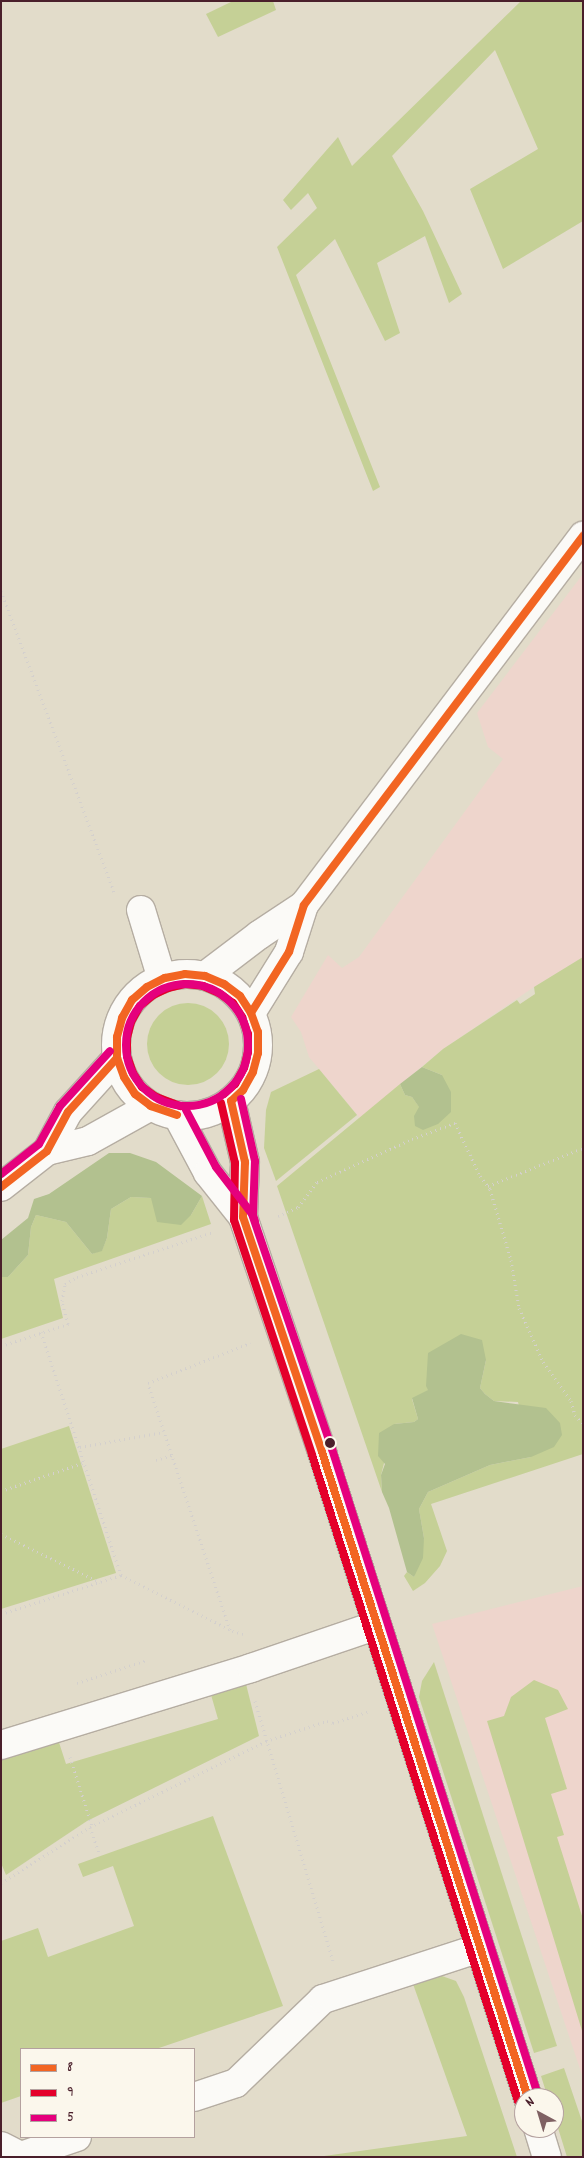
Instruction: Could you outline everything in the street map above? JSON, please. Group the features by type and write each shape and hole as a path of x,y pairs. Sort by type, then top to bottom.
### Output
{"street":[{"path":"205,976 259,935 304,905 583,536"},
{"path":"251,1013 289,952 304,905"},
{"path":"141,910 162,979"},
{"path":"185,974 205,976 224,984 240,996 251,1013 258,1032 258,1053 253,1072 243,1090 231,1101 210,1112 190,1116 177,1115 151,1106 135,1094 124,1077 117,1058 117,1037 122,1018 132,1000 147,987 162,979 185,974"},
{"path":"1,1187 47,1151 68,1112 117,1058"},
{"path":"231,1101 245,1162 244,1217 525,2088"},
{"path":"47,1151 88,1141 151,1106"},
{"path":"177,1115 208,1173 244,1217"},
{"path":"1,1745 245,1669 377,1625"},
{"path":"195,2097 236,2083 323,1999 480,1948"},
{"path":"1,2146 21,2156 74,2138"},
{"path":"541,2138 547,2157"}],"path":[{"path":"1,591 116,899"},
{"path":"278,1216 298,1208 317,1182 455,1123 480,1176 488,1186 511,1260 519,1308 543,1362 571,1400 575,1415 583,1424"},
{"path":"488,1186 583,1148"},
{"path":"1,1346 68,1324 62,1301 65,1284 77,1277 218,1230"},
{"path":"42,1332 121,1576"},
{"path":"230,1630 148,1383 255,1341"},
{"path":"80,1447 164,1432"},
{"path":"156,1460 172,1455"},
{"path":"1,1491 85,1462"},
{"path":"1,1534 101,1582"},
{"path":"1,1614 121,1576 230,1630 247,1635"},
{"path":"245,1669 337,1968"},
{"path":"1,1883 91,1826 266,1741 327,1721 333,1723 375,1710"},
{"path":"60,1726 100,1853"}],"shaded area":[{"path":"583,574 583,957 534,987 443,1049 360,1118 309,1057 301,1032 291,1017 328,955 342,968 359,957 503,759 488,747 477,713"},
{"path":"583,1586 583,2078 432,1624"}],"green space":[{"path":"233,1 273,1 276,10 218,37 206,14"},
{"path":"521,1 583,1 583,221 503,269 470,189 538,149 495,50 392,156 423,211 462,294 449,303 425,236 377,263 400,333 385,341 335,239 296,275 380,487 373,491 277,247 317,208 308,193 291,210 283,200 338,137 352,166"},
{"path":"583,957 583,1454 431,1504 447,1551 440,1566 425,1583 413,1591 404,1576 407,1572 414,1577 424,1538 419,1509 428,1492 490,1465 531,1457 518,1402 494,1401 480,1388 486,1360 412,1399 418,1419 414,1422 394,1424 381,1475 382,1492 277,1186 400,1084 405,1095 412,1097 420,1108 442,1075 422,1067 443,1049 517,1000 520,1004 535,994 534,987"},
{"path":"188,1003 204,1006 217,1015 226,1028 229,1044 226,1060 217,1073 204,1082 188,1085 172,1082 159,1073 150,1060 147,1044 150,1028 159,1015 172,1006"},
{"path":"422,1067 442,1075 451,1092 451,1112 438,1124 423,1130 415,1126 414,1116 419,1107 412,1097 405,1095 400,1084"},
{"path":"319,1069 357,1115 276,1181 264,1148 266,1110 271,1092"},
{"path":"109,1153 130,1153 156,1162 202,1196 191,1215 181,1225 157,1222 151,1198 131,1197 111,1209 107,1238 102,1251 92,1254 66,1222 36,1215 31,1227 28,1255 8,1277 1,1277 1,1240 28,1218 34,1199 49,1194"},
{"path":"202,1196 211,1224 54,1279 63,1318 1,1339 1,1277 8,1277 28,1255 31,1227 36,1215 66,1222 92,1254 102,1250 107,1238 111,1209 131,1197 151,1198 191,1215"},
{"path":"461,1334 482,1340 486,1360 480,1388 485,1394 494,1401 546,1408 560,1423 562,1435 554,1447 531,1457 490,1465 428,1492 419,1509 424,1538 423,1558 414,1577 407,1572 389,1508 382,1492 381,1475 385,1464 378,1456 379,1433 394,1424 414,1422 418,1419 412,1398 428,1390 426,1386 428,1353"},
{"path":"69,1426 116,1573 1,1609 1,1449"},
{"path":"434,1662 557,2046 534,2053 419,1697 422,1681"},
{"path":"243,1672 259,1736 87,1821 6,1875 1,1863 1,1747 55,1730 66,1764 218,1719 207,1681"},
{"path":"534,1680 558,1690 568,1709 545,1718 567,1789 551,1794 564,1835 557,1837 583,1919 583,2034 487,1721 504,1716 511,1697"},
{"path":"213,1816 283,2006 159,2048 20,2048 20,2096 1,2103 1,1941 38,1928 48,1957 134,1926 113,1866 83,1877 78,1864"},
{"path":"442,1976 456,1981 464,1997 517,2157 317,2157 467,2136 413,1984"},
{"path":"564,2068 583,2124 583,2157 567,2157 561,2138 564,2138 564,2088 545,2088 541,2076"}],"transit line":[{"name":"8","path":"251,1013 289,952 304,905 583,536"},
{"name":"8","path":"177,1115 151,1106 135,1094 124,1077 117,1058 117,1037 122,1018 132,1000 147,987 165,978 185,974 205,976 224,984 240,996 251,1013 258,1032 258,1053 253,1072 243,1090 231,1101"},
{"name":"9","path":"180,1106 156,1097 142,1087 133,1073 127,1056 127,1038 131,1022 140,1006 153,995 168,988 185,984 203,986 219,993 233,1003 242,1017 248,1034 248,1052 244,1068 235,1084 224,1094"},
{"name":"5","path":"187,984 210,989 230,1002 243,1022 248,1045 243,1068 230,1088 210,1101 187,1106 164,1101 144,1088 131,1068 126,1045 131,1022 144,1002 164,989 187,984"},
{"name":"5","path":"1,1174 39,1144 60,1106 110,1051"},
{"name":"8","path":"1,1187 47,1151 68,1112 117,1058"},
{"name":"5","path":"241,1099 255,1161 253,1215 255,1221"},
{"name":"8","path":"231,1101 245,1162 243,1217 322,1452 525,2088"},
{"name":"9","path":"221,1103 235,1163 234,1220 312,1455 514,2088"},
{"name":"5","path":"186,1110 216,1167 252,1214 332,1449 536,2088"}]}
